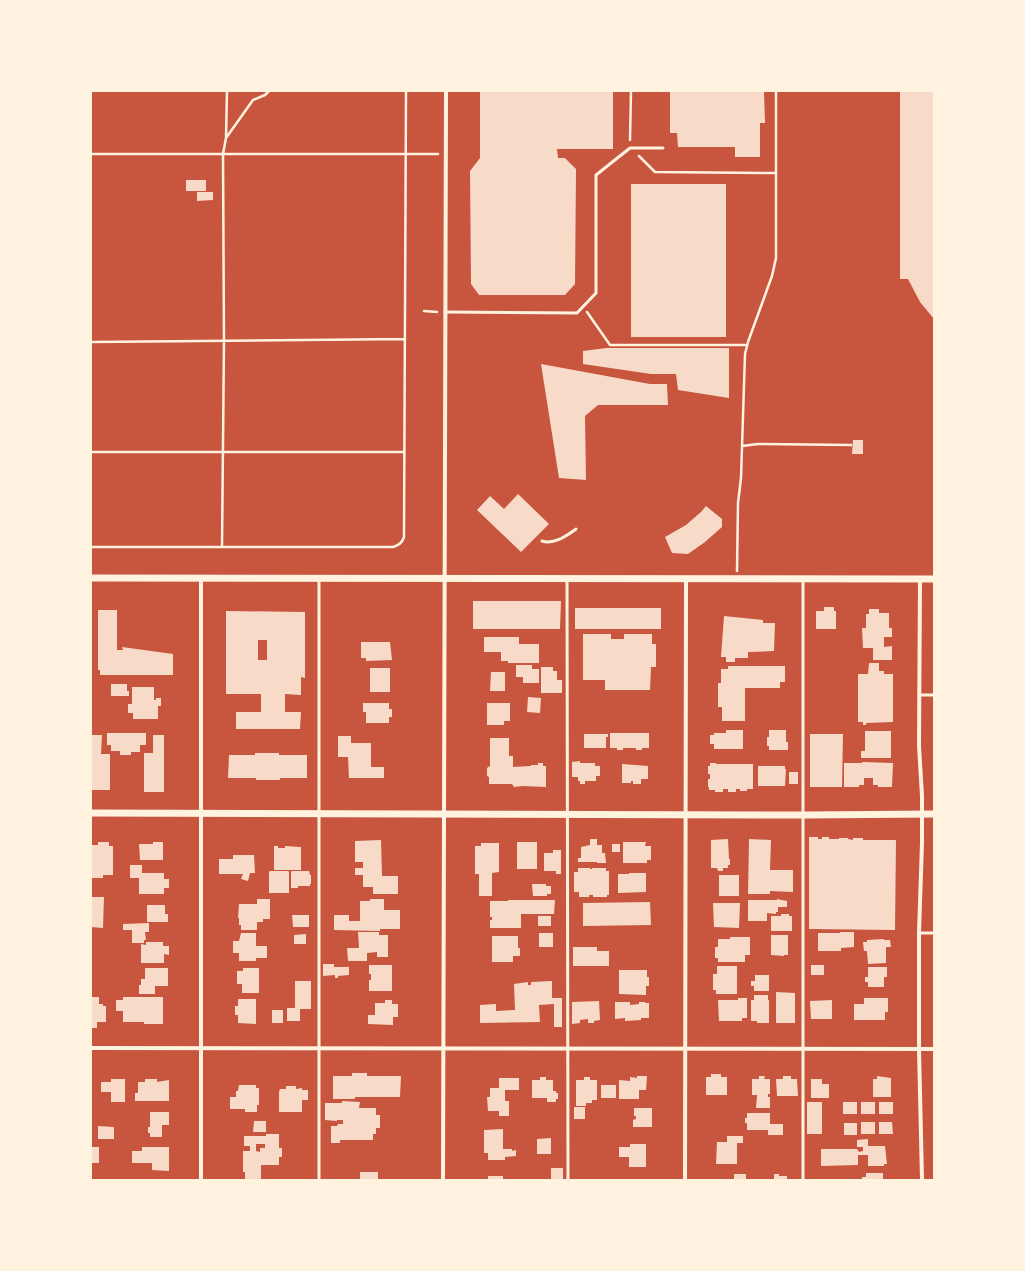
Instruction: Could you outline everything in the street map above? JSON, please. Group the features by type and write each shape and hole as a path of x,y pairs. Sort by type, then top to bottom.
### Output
{"street":[{"path":"443,1180 446,91"},
{"path":"91,578 934,579"},
{"path":"201,578 201,1180"},
{"path":"685,1180 686,579"},
{"path":"920,579 919,695 922,814 919,933 919,1049 922,1180"},
{"path":"91,813 934,814"},
{"path":"91,1048 934,1049"}],"lane":[{"path":"445,312 577,313 596,293 596,175 630,148 663,148"},
{"path":"542,541 548,543 554,542 576,529"},
{"path":"319,579 319,1180"},
{"path":"567,579 568,1180"},
{"path":"802,1180 804,814 803,579"},
{"path":"919,695 934,695"},
{"path":"919,933 934,933"}],"path":[{"path":"222,547 224,341 223,154 226,138 227,91"},
{"path":"226,138 253,100 265,95 269,91"},
{"path":"91,547 393,548 400,544 404,537 406,91"},
{"path":"631,91 630,148 655,172 776,173"},
{"path":"737,562 744,368 747,345 772,276 775,262 776,91"},
{"path":"91,154 446,154"},
{"path":"583,306 610,345 747,345"},
{"path":"424,311 445,312"},
{"path":"91,342 405,339"},
{"path":"742,446 758,444 851,445"},
{"path":"91,452 404,452"}],"building":[{"path":"480,91 613,91 613,149 557,149 558,158 565,158 576,169 575,284 565,295 479,295 471,284 470,171 480,158"},
{"path":"670,91 764,91 765,123 760,123 760,157 735,157 735,147 678,147 677,133 670,133"},
{"path":"900,91 934,91 934,319 920,302 908,279 900,279"},
{"path":"186,180 206,180 206,191 186,191"},
{"path":"631,184 726,184 726,337 631,337"},
{"path":"197,192 213,192 213,200 197,201"},
{"path":"606,348 729,348 729,398 678,390 676,374 651,374 583,364 583,351"},
{"path":"541,364 650,384 667,384 668,405 598,405 585,416 586,480 559,478"},
{"path":"853,440 863,440 863,454 852,454"},
{"path":"518,494 549,524 521,552 477,510 490,496 504,509"},
{"path":"706,506 722,519 722,527 688,554 672,553 665,537 686,525"},
{"path":"473,601 561,601 560,629 473,629"},
{"path":"824,607 834,607 834,611 836,611 836,629 816,629 816,611 824,611"},
{"path":"575,608 661,608 661,629 575,629"},
{"path":"869,609 879,609 879,613 889,613 889,628 892,628 892,637 884,637 884,647 892,646 892,660 873,660 873,648 863,648 862,628 866,628 866,614 869,614"},
{"path":"98,610 117,610 117,650 123,650 122,647 173,654 173,675 100,675 100,670 98,670"},
{"path":"226,611 305,612 305,678 301,677 301,695 285,694 285,712 301,712 300,729 236,729 236,712 261,712 261,694 226,694","holes":["258,640 267,640 267,660 258,660"]},
{"path":"724,616 763,620 763,623 775,623 774,651 748,652 748,658 735,658 735,662 726,662 726,657 721,657"},
{"path":"583,634 611,634 611,639 624,639 624,634 652,634 652,644 656,644 656,667 651,667 650,690 605,690 605,680 583,680"},
{"path":"484,637 519,637 519,644 539,644 539,663 508,663 508,661 501,661 501,652 484,652"},
{"path":"361,642 390,642 392,660 366,661 366,658 361,658"},
{"path":"869,663 879,663 879,671 884,671 884,674 893,674 893,722 866,723 866,725 863,725 863,722 858,722 858,674 868,674"},
{"path":"516,665 532,665 532,669 539,669 539,683 523,683 523,677 516,677"},
{"path":"728,666 785,666 785,682 780,682 780,688 745,688 745,721 722,721 722,707 718,707 718,683 721,683 721,669 728,669"},
{"path":"541,667 553,667 553,671 557,671 557,680 562,680 562,693 541,693"},
{"path":"370,668 390,668 390,692 370,692"},
{"path":"491,672 505,672 505,691 490,691"},
{"path":"111,684 127,684 129,696 111,696"},
{"path":"132,687 154,687 154,700 156,700 156,698 161,698 161,706 158,706 158,719 133,719 133,713 128,713 128,704 132,704"},
{"path":"528,697 541,698 540,713 527,712"},
{"path":"363,703 389,703 389,709 392,709 392,717 389,717 389,723 366,723 366,712 363,712"},
{"path":"487,703 510,703 510,721 504,721 504,725 487,725"},
{"path":"726,730 743,730 743,749 714,749 714,744 710,744 710,735 714,735 714,733 726,733"},
{"path":"769,730 786,730 788,750 769,750 769,746 767,746 767,737 769,737"},
{"path":"865,731 891,731 891,758 861,758 861,751 865,751"},
{"path":"107,733 146,733 146,745 140,745 140,752 131,752 131,755 120,755 120,751 111,751 111,745 107,745"},
{"path":"610,733 649,733 649,748 636,750 636,748 623,748 623,750 617,750 617,748 610,748"},
{"path":"584,734 608,734 608,737 606,737 606,748 584,748"},
{"path":"810,734 843,734 842,787 810,787"},
{"path":"91,735 102,735 101,754 110,754 110,790 91,790"},
{"path":"153,735 164,735 164,792 144,792 144,753 153,753"},
{"path":"338,736 351,736 351,743 371,743 371,767 384,767 384,778 349,778 348,757 338,757"},
{"path":"490,738 509,738 509,756 513,756 513,767 531,766 538,765 538,763 543,763 543,766 546,766 546,787 514,787 512,784 489,784 487,768 490,766"},
{"path":"255,753 307,755 307,778 256,780 256,778 228,778 229,755 255,755"},
{"path":"580,761 580,763 595,763 595,766 600,766 600,776 596,776 596,781 585,781 585,784 580,784 578,777 572,777 572,762"},
{"path":"710,763 753,764 753,789 740,791 740,789 736,789 736,792 728,792 728,789 723,789 723,792 709,790 708,779 710,779 710,774 708,774 708,766 710,766"},
{"path":"844,763 893,763 892,787 878,787 878,785 873,785 873,778 864,778 864,785 859,785 859,787 844,787"},
{"path":"622,764 648,766 648,779 641,779 641,784 633,784 633,781 631,781 631,783 622,783"},
{"path":"758,766 785,766 785,786 758,786"},
{"path":"789,772 798,772 798,784 789,784"},
{"path":"809,837 818,837 818,839 822,839 822,837 829,837 829,839 848,838 853,840 853,838 863,838 863,840 896,840 895,930 809,929"},
{"path":"590,839 597,839 597,845 602,845 602,853 605,853 606,863 578,862 578,858 581,858 581,847 590,845"},
{"path":"728,839 730,865 728,865 728,868 723,868 723,871 718,871 717,868 711,868 711,840"},
{"path":"749,839 771,840 770,870 793,870 793,892 770,891 770,894 748,894"},
{"path":"381,840 382,876 398,876 398,894 373,894 373,887 363,887 363,875 355,875 355,868 363,868 363,862 355,862 355,841"},
{"path":"98,842 109,842 109,846 113,846 113,875 103,875 103,878 91,878 92,845 98,845"},
{"path":"153,842 163,842 163,860 140,860 139,844 153,844"},
{"path":"517,842 537,842 537,869 517,869"},
{"path":"623,842 646,842 645,846 651,846 651,860 647,860 647,863 623,863"},
{"path":"481,843 499,843 499,872 492,873 492,896 479,896 479,874 475,874 475,846 481,846"},
{"path":"612,844 620,844 620,852 612,852"},
{"path":"274,846 278,846 278,848 285,848 285,846 301,847 301,870 274,870"},
{"path":"553,850 561,850 561,874 556,874 556,871 544,871 544,853 553,853"},
{"path":"233,855 254,855 255,873 250,873 248,881 241,879 243,874 219,874 219,859 233,859"},
{"path":"130,865 142,865 142,873 164,873 164,879 169,879 169,888 164,888 164,894 139,894 139,878 130,878"},
{"path":"578,868 606,868 606,871 609,871 609,895 607,895 607,897 593,897 593,895 589,895 589,897 579,897 579,892 574,892 574,872 578,872"},
{"path":"270,871 289,872 289,893 269,893"},
{"path":"292,871 309,871 311,875 310,886 298,886 298,888 291,888"},
{"path":"646,873 646,892 618,893 618,874"},
{"path":"719,875 739,875 739,896 719,896"},
{"path":"532,884 546,884 546,886 551,886 551,894 547,894 547,896 533,896"},
{"path":"91,897 104,897 103,928 91,927"},
{"path":"257,899 270,899 270,919 263,919 263,922 257,922 257,930 241,930 241,925 239,925 238,918 239,904 257,904"},
{"path":"370,899 384,899 384,910 400,910 400,929 380,929 380,931 334,930 334,915 349,915 349,921 360,921 360,901 370,901"},
{"path":"777,899 787,901 787,907 778,907 778,912 776,912 776,914 767,913 767,921 748,921 748,900"},
{"path":"555,900 554,914 521,914 521,928 490,928 490,920 492,920 492,917 490,917 490,901"},
{"path":"650,902 651,925 583,926 583,903"},
{"path":"713,903 740,903 739,928 714,927"},
{"path":"147,905 165,905 165,914 168,914 168,922 147,922"},
{"path":"781,914 789,914 789,916 792,916 792,931 771,931 771,916 781,916"},
{"path":"292,915 309,915 309,927 293,927"},
{"path":"538,916 551,916 551,926 538,926"},
{"path":"149,923 149,932 145,932 146,940 144,940 144,943 132,943 132,930 123,930 123,924"},
{"path":"358,932 379,932 379,935 388,935 388,957 377,957 377,952 367,953 367,961 348,961 347,948 359,948"},
{"path":"854,932 854,947 841,948 841,951 818,951 818,933"},
{"path":"241,933 256,933 256,946 267,946 267,958 256,958 256,961 239,961 239,953 233,953 233,941 239,941"},
{"path":"539,933 553,933 553,947 539,947"},
{"path":"306,934 306,944 294,944 294,935"},
{"path":"771,935 788,935 788,955 771,955"},
{"path":"492,936 518,936 520,956 513,956 513,962 492,962"},
{"path":"730,937 750,937 750,955 745,955 745,962 718,962 718,958 715,958 715,947 718,947 718,939 730,939"},
{"path":"867,940 890,940 891,947 886,947 886,963 868,964 867,951 864,951 863,942 867,942"},
{"path":"146,942 163,942 163,946 169,946 169,955 164,954 164,963 141,963 141,944 146,945"},
{"path":"573,947 597,947 597,951 609,951 609,966 573,966"},
{"path":"323,964 334,964 334,967 349,967 349,975 338,976 338,978 335,978 335,975 323,976"},
{"path":"369,965 392,965 392,991 369,991 369,980 371,980 371,974 369,974"},
{"path":"811,965 824,965 824,975 811,975"},
{"path":"717,966 737,966 737,994 716,994 716,990 713,990 713,974 717,974"},
{"path":"868,967 887,967 887,977 884,977 884,987 868,987 868,982 865,982 865,977 868,977"},
{"path":"145,968 168,968 168,986 155,986 155,994 139,994 141,979 145,979"},
{"path":"243,968 259,968 259,993 242,993 242,984 237,984 237,971 243,971"},
{"path":"619,970 647,970 649,986 646,986 646,995 619,994"},
{"path":"755,975 769,975 769,991 754,991 754,986 751,986 751,981 755,981"},
{"path":"295,981 311,981 311,1009 300,1009 300,1021 287,1021 287,1008 295,1008"},
{"path":"552,981 552,998 562,998 562,1027 554,1027 554,1004 539,1005 540,1022 480,1023 480,1005 496,1004 496,1011 515,1010 514,984 528,982 528,985 531,985 531,982"},
{"path":"776,992 795,993 795,1023 776,1023"},
{"path":"754,995 768,995 769,1023 757,1023 757,1021 751,1021 751,1000 754,1000"},
{"path":"91,997 99,997 99,1004 106,1006 106,1022 97,1022 97,1028 91,1028"},
{"path":"123,997 163,997 163,1024 123,1022 123,1011 116,1011 116,1000 123,1000"},
{"path":"738,998 747,998 747,1018 742,1018 742,1021 719,1021 718,1000 738,1000"},
{"path":"864,998 888,998 888,1012 885,1012 885,1020 854,1020 854,1004 864,1004"},
{"path":"238,999 256,999 256,1024 238,1023 238,1015 235,1015 235,1006 238,1006"},
{"path":"385,1000 392,1000 392,1004 398,1004 398,1017 393,1017 393,1025 368,1024 368,1015 375,1015 375,1003 385,1003"},
{"path":"832,1000 832,1019 811,1019 810,1001"},
{"path":"599,1001 600,1020 594,1021 594,1023 588,1023 588,1019 580,1020 580,1023 572,1024 572,1002"},
{"path":"615,1002 630,1002 630,1005 639,1004 639,1002 649,1003 649,1018 625,1021 625,1018 615,1019"},
{"path":"272,1010 283,1010 283,1023 272,1023"},
{"path":"352,1073 367,1073 367,1076 401,1076 400,1097 355,1097 355,1099 333,1099 333,1076 352,1076"},
{"path":"711,1074 721,1074 721,1077 727,1077 727,1095 706,1095 706,1077 711,1077"},
{"path":"637,1076 647,1076 646,1090 639,1090 639,1099 619,1099 619,1080 630,1081 630,1077 637,1078"},
{"path":"759,1076 765,1076 764,1079 770,1079 770,1094 768,1094 768,1097 770,1097 770,1108 756,1108 757,1095 752,1095 752,1079 759,1079"},
{"path":"783,1076 791,1076 791,1079 797,1079 798,1096 777,1096 776,1079 783,1079"},
{"path":"877,1076 891,1078 891,1097 873,1097 873,1079 877,1079"},
{"path":"540,1077 546,1077 546,1080 553,1080 553,1091 558,1093 558,1099 556,1099 556,1102 547,1102 547,1098 532,1098 532,1080 540,1080"},
{"path":"584,1077 590,1077 590,1080 597,1080 597,1100 592,1100 592,1103 586,1103 586,1106 576,1106 576,1080 584,1080"},
{"path":"499,1078 519,1078 519,1090 505,1090 505,1101 509,1101 509,1116 499,1116 499,1111 488,1111 487,1097 490,1097 490,1088 499,1088"},
{"path":"111,1079 125,1079 125,1102 111,1102 111,1092 101,1092 101,1082 111,1082"},
{"path":"145,1079 157,1079 157,1082 169,1080 169,1101 135,1101 135,1093 138,1093 138,1082 145,1082"},
{"path":"811,1079 822,1079 822,1084 829,1084 829,1098 811,1098"},
{"path":"239,1085 256,1085 256,1088 259,1088 259,1105 257,1105 257,1112 245,1112 245,1109 230,1109 230,1097 236,1097 236,1091 238,1091"},
{"path":"601,1085 616,1085 616,1098 601,1098"},
{"path":"286,1086 296,1086 296,1089 302,1088 302,1090 308,1090 308,1100 302,1100 302,1112 279,1112 279,1092 280,1089 286,1089"},
{"path":"342,1101 360,1102 359,1108 376,1108 376,1115 380,1115 380,1128 376,1128 376,1134 373,1134 373,1140 340,1140 340,1143 331,1143 331,1126 343,1124 343,1120 325,1120 325,1103 342,1103"},
{"path":"807,1102 822,1102 822,1134 807,1134"},
{"path":"843,1102 857,1102 857,1114 843,1114"},
{"path":"861,1102 875,1102 875,1114 861,1114"},
{"path":"879,1102 893,1102 893,1114 879,1114"},
{"path":"574,1107 585,1107 585,1119 574,1119"},
{"path":"634,1108 652,1108 652,1127 633,1127 633,1120 636,1119 636,1116 634,1116"},
{"path":"150,1112 169,1112 169,1125 162,1125 162,1137 150,1137 150,1133 148,1133 148,1127 150,1127"},
{"path":"747,1113 770,1113 770,1124 783,1124 783,1135 768,1135 768,1130 747,1130 745,1118 747,1118"},
{"path":"254,1121 266,1121 266,1132 253,1132"},
{"path":"861,1122 875,1122 875,1134 861,1134"},
{"path":"879,1122 892,1122 893,1134 879,1134"},
{"path":"844,1123 857,1123 857,1135 844,1135"},
{"path":"98,1126 114,1127 114,1139 98,1139"},
{"path":"503,1129 503,1149 512,1149 512,1151 516,1150 516,1156 505,1157 505,1160 488,1160 488,1153 484,1153 484,1130"},
{"path":"266,1134 279,1134 279,1148 282,1148 282,1157 279,1157 279,1165 261,1165 261,1180 245,1180 245,1172 243,1172 243,1151 250,1151 250,1146 244,1146 244,1136 266,1136","holes":["256,1144 265,1144 265,1148 260,1148 260,1152 256,1151"]},
{"path":"727,1136 743,1136 743,1143 737,1143 737,1164 716,1164 717,1142 727,1142"},
{"path":"551,1138 551,1154 537,1154 537,1139"},
{"path":"868,1139 868,1146 885,1146 887,1164 884,1164 884,1166 868,1166 868,1155 858,1155 858,1165 821,1166 821,1149 857,1149 859,1152 863,1151 863,1147 857,1147 857,1140"},
{"path":"630,1144 646,1144 646,1167 629,1167 629,1157 619,1157 619,1147 630,1147"},
{"path":"91,1147 99,1147 99,1163 91,1163"},
{"path":"142,1147 169,1147 169,1171 152,1170 152,1163 132,1163 132,1151 142,1151"},
{"path":"551,1168 563,1168 563,1180 551,1180"},
{"path":"360,1172 378,1172 378,1180 360,1180"},
{"path":"866,1173 883,1173 883,1180 862,1180 862,1177 866,1177"},
{"path":"734,1174 746,1174 746,1180 734,1180"},
{"path":"774,1174 779,1174 779,1176 787,1176 787,1180 774,1180"},
{"path":"488,1176 503,1176 503,1180 488,1180"}]}
